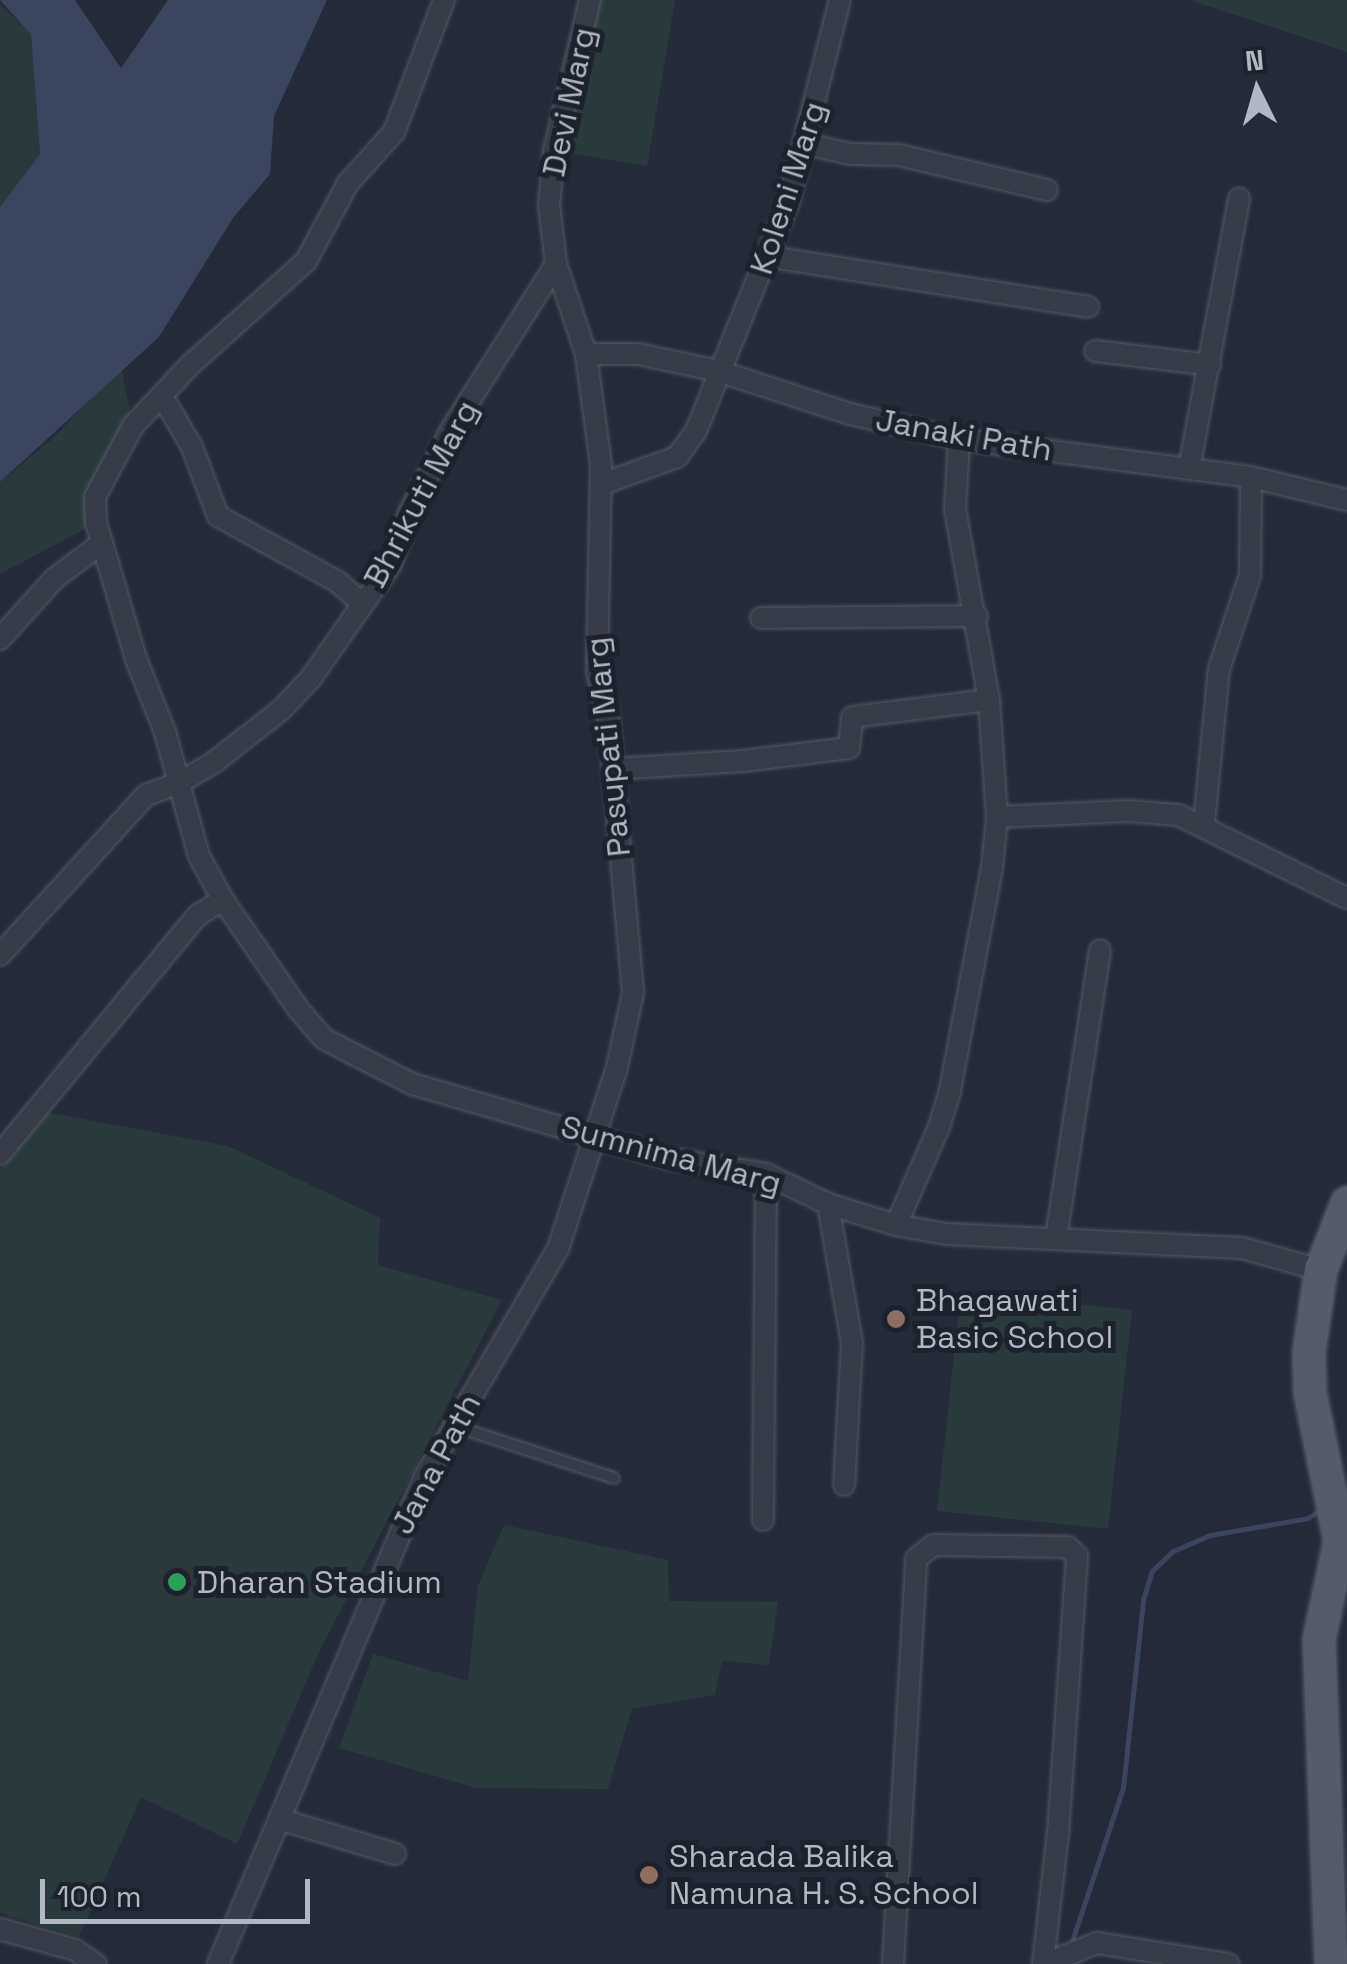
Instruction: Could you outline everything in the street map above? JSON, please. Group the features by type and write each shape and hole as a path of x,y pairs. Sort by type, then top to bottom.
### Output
{"main road":[{"path":"1331,1964 1320,1685 1334,1607 1339,1521 1310,1392 1308,1352 1321,1270 1347,1203"}],"street":[{"name":"Sumnima Marg","path":"444,0 394,132 348,183 306,261 133,426 95,497 102,543 136,660 165,732 199,856 223,900 299,1010 324,1038 412,1084 666,1158 766,1174 828,1204 896,1225 946,1234 1242,1248 1321,1270"},
{"name":"Devi Marg","path":"556,264 549,205 554,152 590,0"},
{"name":"Koleni Marg","path":"602,484 677,456 696,431 718,371 770,258 807,144 840,0"},
{"path":"807,144 850,154 899,155 1047,190"},
{"path":"1189,469 1239,198"},
{"path":"770,258 1088,308"},
{"path":"556,264 586,354"},
{"name":"Bhrikuti Marg","path":"0,956 146,795 177,784 249,738 311,678 391,564 410,511 452,428 556,264"},
{"path":"1095,351 1210,365"},
{"name":"Janaki Path","path":"586,354 638,354 718,371 850,414 959,439 1251,476 1347,500"},
{"name":"Pasupati Marg","path":"586,354 602,484 597,671 614,769 633,993 617,1067 595,1136"},
{"path":"162,396 192,447 218,516 338,582 361,603"},
{"path":"896,1225 939,1128 950,1090 992,868 997,817 989,700 955,510 959,439"},
{"path":"1204,824 1219,669 1250,575 1251,476"},
{"path":"0,639 54,578 102,543"},
{"path":"761,618 977,616"},
{"path":"614,769 743,761 849,748 852,717 989,700"},
{"path":"997,817 1129,811 1178,815 1204,824 1347,898"},
{"path":"0,1154 198,915 223,900"},
{"path":"1056,1238 1100,950"},
{"name":"Jana Path","path":"218,1964 282,1820 398,1532 454,1425 558,1250 595,1136"},
{"path":"763,1520 766,1174"},
{"path":"828,1204 852,1342 844,1485"},
{"path":"893,1964 916,1559 921,1550 933,1545 1068,1547 1077,1556 1047,1963"},
{"path":"282,1820 395,1854"},
{"path":"0,1929 75,1950 96,1964"},
{"path":"1047,1963 1078,1948 1121,1945 1228,1964"}],"lane":[{"path":"454,1425 614,1478"}],"shaded area":[{"path":"590,0 675,0 647,166 554,151"},
{"path":"1190,0 1347,0 1347,52"},
{"path":"0,4 31,35 40,154 0,207"},
{"path":"121,367 133,426 108,466 96,523 0,574 0,482 52,439"},
{"name":"Dharan Stadium","path":"45,1112 228,1146 380,1218 378,1265 502,1300 318,1654 237,1844 141,1797 79,1937 0,1913 0,1170"},
{"path":"961,1292 1132,1310 1108,1529 937,1511"},
{"path":"504,1525 668,1560 669,1601 778,1602 769,1665 722,1661 715,1695 632,1709 608,1789 476,1788 339,1748 373,1654 468,1681 478,1585"}],"water":[{"path":"0,0 75,0 121,68 168,0 327,0 274,116 270,174 233,218 159,337 0,482 0,207 40,154 31,35"}],"waterway":[{"path":"1070,1947 1123,1788 1143,1600 1152,1571 1173,1551 1210,1535 1308,1518 1323,1508"}],"place":[{"name":"Bhagawati Basic School","path":"896,1319"},
{"name":"Dharan Stadium","path":"177,1582"},
{"name":"Sharada Balika Namuna H. S. School","path":"649,1875"}]}
